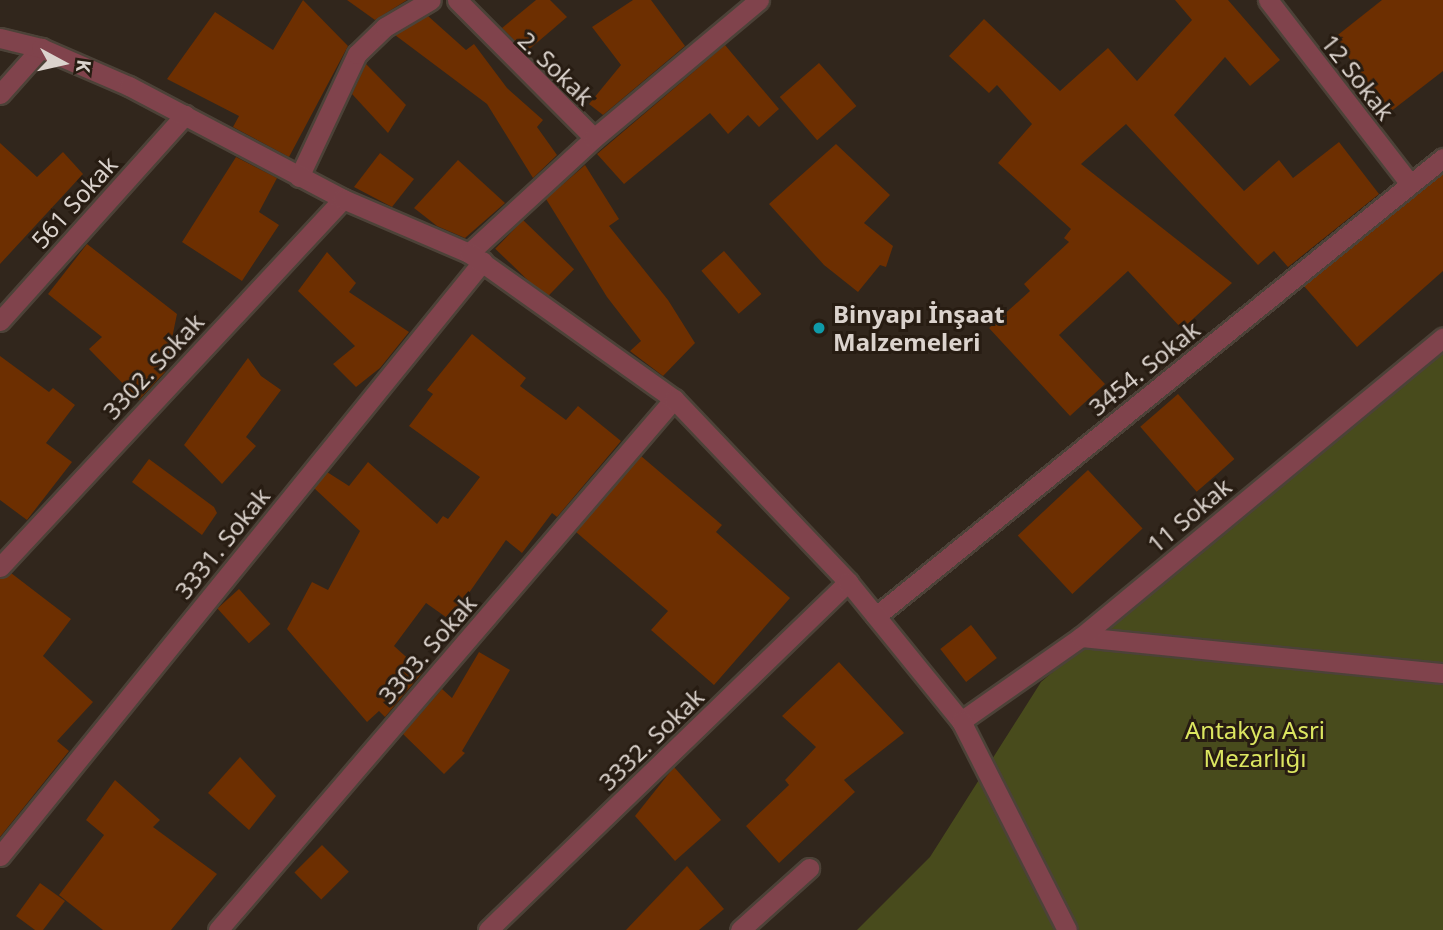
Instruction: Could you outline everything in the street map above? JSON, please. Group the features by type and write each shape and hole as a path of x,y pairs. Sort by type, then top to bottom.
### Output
{"street":[{"path":"299,177 357,54 385,27 432,0"},
{"name":"2. Sokak","path":"457,0 594,138"},
{"name":"12 Sokak","path":"1268,0 1410,184"},
{"name":"3331. Sokak","path":"0,856 476,257 594,138 758,1"},
{"path":"0,38 41,48 185,115 343,200 476,257 674,400 848,582 961,721 1068,930"},
{"path":"0,94 41,48"},
{"name":"561 Sokak","path":"0,321 185,115"},
{"name":"3454. Sokak","path":"876,616 1443,158"},
{"name":"3302. Sokak","path":"0,567 343,200"},
{"name":"11 Sokak","path":"961,721 1081,637 1440,344"},
{"name":"3303. Sokak","path":"218,930 674,400"},
{"name":"3332. Sokak","path":"488,930 848,582"},
{"path":"1081,637 1443,673"},
{"path":"740,930 809,868"}],"green space":[{"name":"Antakya Asri Mezarlığı","path":"1443,338 1443,930 857,930 930,857 1041,682"}],"building":[{"path":"303,0 348,46 289,157 233,127 239,116 167,79 215,12 273,50"},
{"path":"347,0 407,0 375,20"},
{"path":"536,0 550,0 567,17 526,52 502,28"},
{"path":"633,0 651,0 685,46 603,115 589,104 621,65 592,27"},
{"path":"1175,0 1228,0 1280,60 1250,86 1225,57 1174,115 1244,191 1279,160 1293,178 1339,142 1379,194 1288,267 1274,251 1258,265 1126,124 1081,164 1232,283 1182,329 1128,271 1059,335 1105,384 1070,416 989,328 1030,291 1024,284 1069,242 1064,238 1071,229 998,163 1032,124 997,85 989,93 949,56 984,19 1060,91 1108,48 1137,81 1192,20"},
{"path":"1382,0 1443,0 1443,71 1390,112 1334,38"},
{"path":"428,16 466,50 474,44 507,88 543,120 537,127 557,155 533,178 487,104 395,35"},
{"path":"725,45 779,109 759,127 748,115 728,134 710,113 624,184 597,154"},
{"path":"819,63 856,106 817,140 780,97"},
{"path":"366,64 406,105 388,133 352,94"},
{"path":"0,143 37,177 63,152 83,174 0,264"},
{"path":"836,144 890,195 864,223 893,246 886,267 880,265 858,292 824,265 769,204"},
{"path":"380,153 414,179 392,207 354,187"},
{"path":"236,157 277,178 259,212 279,225 242,281 182,242"},
{"path":"458,160 505,203 465,238 437,226 414,208"},
{"path":"585,165 619,219 609,226 668,300 695,343 663,376 630,351 641,341 607,297 546,199"},
{"path":"1443,174 1443,271 1357,347 1304,286"},
{"path":"523,220 574,269 546,298 495,249"},
{"path":"87,244 177,314 165,372 139,400 89,349 102,337 48,294"},
{"path":"724,251 761,294 739,314 701,271"},
{"path":"327,252 356,283 349,292 409,332 380,368 356,387 333,364 355,346 298,291"},
{"path":"472,334 526,378 520,386 566,420 578,406 621,441 557,517 552,513 522,553 506,540 450,620 426,603 394,646 423,672 385,717 379,711 367,722 287,629 312,582 328,590 360,531 314,488 327,472 349,486 368,462 437,524 443,516 448,519 480,477 409,426 433,394 427,390"},
{"path":"0,356 49,392 53,388 75,405 46,443 72,462 27,520 0,500"},
{"path":"248,358 261,376 281,390 246,437 256,446 222,484 184,445"},
{"path":"1178,394 1234,459 1197,492 1140,427"},
{"path":"641,456 722,525 716,532 790,598 714,685 651,630 668,611 576,532"},
{"path":"149,459 214,507 217,513 202,535 132,482"},
{"path":"1088,470 1143,529 1072,594 1018,535"},
{"path":"11,573 71,619 43,656 93,702 57,741 69,751 0,837 0,579"},
{"path":"239,589 270,624 249,643 217,608"},
{"path":"971,625 997,658 966,682 940,649"},
{"path":"479,652 510,670 462,751 465,753 444,774 403,734 442,689 452,698"},
{"path":"839,662 904,733 844,780 855,792 779,863 746,826 789,785 785,780 816,747 782,716"},
{"path":"240,757 276,796 249,830 208,793"},
{"path":"674,767 721,820 675,861 635,816"},
{"path":"115,780 160,820 153,827 217,874 171,930 103,930 59,895 104,835 86,820"},
{"path":"322,845 349,872 321,899 294,873"},
{"path":"687,866 724,909 699,930 626,930"},
{"path":"40,883 65,901 43,930 35,930 16,916"}],"place":[{"name":"Binyapı İnşaat Malzemeleri","path":"819,328"}]}
